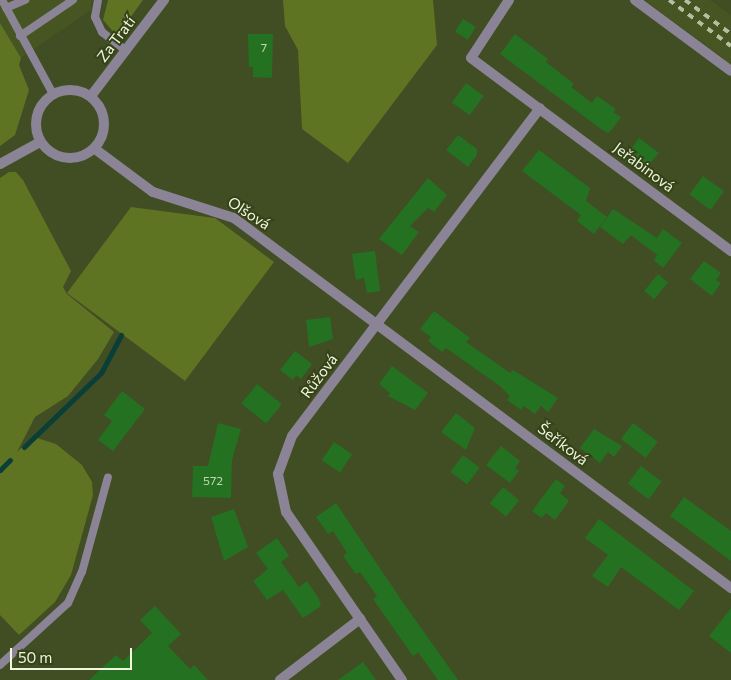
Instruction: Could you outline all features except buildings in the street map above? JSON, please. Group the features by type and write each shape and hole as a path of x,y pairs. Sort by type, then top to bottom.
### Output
{"street":[{"name":"Za Tratí","path":"91,96 164,0"},
{"name":"Jeřabinová","path":"509,0 471,58 731,251"},
{"path":"635,0 731,71"},
{"path":"79,90 91,96 101,107 105,121 103,136 95,149 84,156 60,157 40,142 36,121 42,106 53,94 79,90"},
{"name":"Růžová","path":"402,680 286,512 278,474 292,436 540,108"},
{"path":"0,164 40,142"},
{"name":"Olšová","path":"95,149 153,192 234,218 377,324"},
{"name":"Šeříková","path":"377,324 731,588"},
{"path":"280,680 360,620"}],"lane":[{"path":"2,0 53,94"},
{"path":"6,8 25,0"},
{"path":"20,36 73,0"},
{"path":"98,0 94,17 102,32 126,51"},
{"path":"0,665 68,603 82,572 108,477"}],"shaded area":[{"path":"0,0 91,0 91,10 21,58 0,23"},
{"path":"108,0 143,0 117,36 103,20"},
{"path":"283,0 433,0 437,45 348,163 302,129 298,50 285,26"},
{"path":"645,0 710,0 731,15 731,64"},
{"path":"0,23 21,58 19,65 29,90 15,135 0,146"},
{"path":"9,172 16,172 23,180 71,271 63,287 67,294 114,332 98,359 68,396 35,417 17,452 28,441 37,438 56,444 82,465 92,482 93,495 71,575 55,602 19,635 0,615 0,178"},
{"path":"131,207 215,218 274,262 185,381 67,293"}],"waterway":[{"path":"24,447 101,373 121,335"},
{"path":"0,470 10,460"}],"railway":[{"path":"669,0 731,46"},
{"path":"685,0 731,34"}]}
